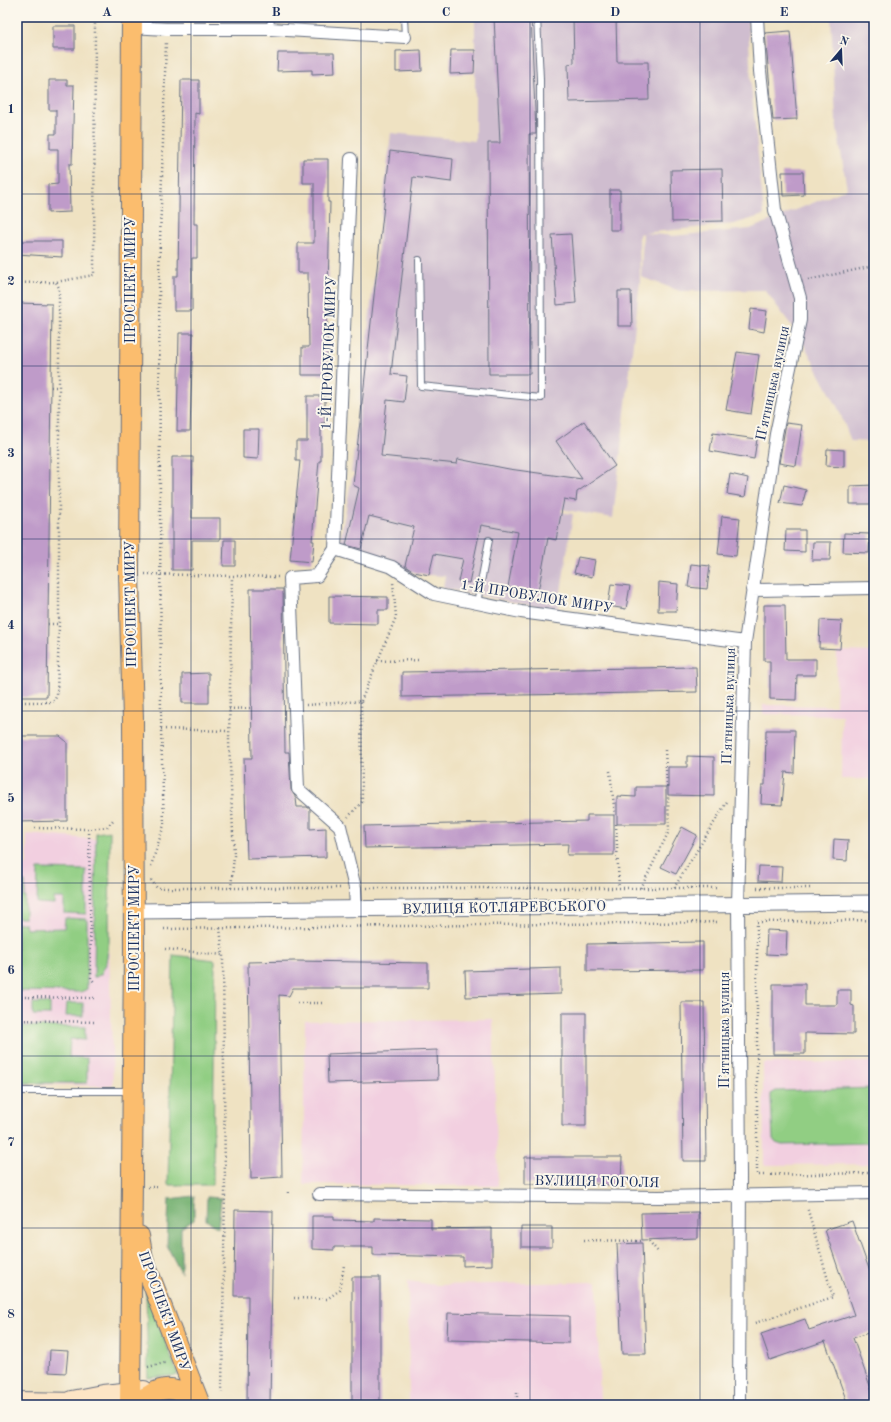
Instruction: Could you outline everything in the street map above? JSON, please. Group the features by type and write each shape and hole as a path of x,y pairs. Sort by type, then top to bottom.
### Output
{"main road":[{"name":"ПРОСПЕКТ МИРУ","path":"131,22 129,574 133,720 134,911 131,1191 132,1400"},
{"name":"ПРОСПЕКТ МИРУ","path":"131,1191 143,1259 199,1405"},
{"path":"17,1401 141,1400 160,1388 174,1389 188,1394 199,1405"},
{"path":"71,1400 94,1403 97,1405"}],"street":[{"name":"Пʼятницька вулиця","path":"739,1405 738,1195 740,1168 738,904 745,642 776,434 800,320 800,298 775,210 760,71 757,17"},
{"path":"131,22 166,29 270,30 405,36"},
{"name":"1-Й ПРОВУЛОК МИРУ","path":"351,159 335,549 392,567 434,594 521,612 745,642"},
{"path":"335,549 317,576 290,578 298,789 340,826 355,888 356,909"},
{"path":"752,590 874,588"},
{"name":"ВУЛИЦЯ КОТЛЯРЕВСЬКОГО","path":"134,911 874,903"},
{"name":"ВУЛИЦЯ ГОГОЛЯ","path":"320,1194 659,1197 874,1193"}],"lane":[{"path":"270,30 271,17"},
{"path":"404,17 405,36"},
{"path":"419,260 421,386 541,398 540,79 537,17"},
{"path":"477,603 489,540"},
{"path":"17,1091 132,1091"}],"path":[{"path":"17,283 56,282 94,276 95,17"},
{"path":"150,871 164,825 159,275 166,29"},
{"path":"796,282 874,266"},
{"path":"17,702 54,701 57,695 59,624 58,288 56,282"},
{"path":"51,387 58,387"},
{"path":"340,826 362,802 361,701 396,617 392,567"},
{"path":"129,574 290,578"},
{"path":"231,888 234,856 229,731 232,577"},
{"path":"48,624 59,624"},
{"path":"377,662 420,660"},
{"path":"295,706 361,701"},
{"path":"229,709 251,708"},
{"path":"162,729 229,731"},
{"path":"665,750 667,787"},
{"path":"610,772 615,815"},
{"path":"674,888 741,779"},
{"path":"641,888 669,831 668,795"},
{"path":"35,828 89,829 107,827 114,819"},
{"path":"616,824 619,888"},
{"path":"89,829 91,978 96,983"},
{"path":"148,876 157,888 718,888"},
{"path":"874,920 757,922 757,1175 874,1173"},
{"path":"164,929 719,922"},
{"path":"220,928 223,955 225,1190 222,1392"},
{"path":"165,949 223,955"},
{"path":"17,997 95,998"},
{"path":"297,1003 325,1003"},
{"path":"17,1020 95,1022"},
{"path":"755,1323 833,1297 806,1204"},
{"path":"584,1240 642,1241"},
{"path":"649,1241 659,1253"},
{"path":"294,1298 327,1299 340,1290 344,1265"},
{"path":"148,1367 173,1361"},
{"path":"517,1392 517,1405"}],"shaded area":[{"path":"475,17 748,17 751,85 764,215 734,224 644,233 673,236 750,229 847,189 836,122 831,17 874,17 874,442 851,441 838,408 800,337 765,290 680,291 641,277 643,233 639,234 640,281 613,518 351,473 391,133 475,141"},
{"path":"352,477 573,514 558,611 443,588 445,576 429,575 404,570 392,559 339,546"},
{"path":"837,651 874,652 874,779 841,779 842,715 763,714 763,705 836,706"},
{"path":"27,834 106,840 113,1086 17,1084 17,867 27,865"},
{"path":"493,1019 498,1186 303,1184 305,1021"},
{"path":"874,1062 874,1164 764,1165 763,1063"},
{"path":"408,1281 436,1285 597,1282 600,1405 409,1405"}],"green space":[{"path":"110,831 109,942 106,964 101,974 94,977 96,833"},
{"path":"38,869 86,870 86,914 64,913 64,898 54,898 54,904 37,903"},
{"path":"17,881 25,882 25,894 17,894"},
{"path":"17,896 25,896 25,918 17,918"},
{"path":"65,918 87,919 87,989 81,992 17,991 17,923 25,923 26,929 64,928"},
{"path":"173,955 215,960 213,1185 168,1185"},
{"path":"33,1003 50,1003 50,1015 33,1015"},
{"path":"67,1003 83,1003 83,1016 66,1016"},
{"path":"17,1026 85,1027 85,1040 70,1039 69,1057 87,1058 87,1083 17,1083"},
{"path":"874,1088 874,1143 782,1145 776,1143 773,1139 771,1094 776,1091"},
{"path":"194,1196 194,1220 181,1228 181,1273 167,1246 169,1199"},
{"path":"207,1197 221,1198 218,1228 206,1220"},
{"path":"146,1291 178,1375 148,1378"}],"building":[{"path":"494,17 531,17 536,134 529,134 530,374 489,374 488,143 500,143"},
{"path":"573,17 616,17 617,62 648,62 649,100 569,102 568,64 574,63"},
{"path":"53,26 75,26 75,49 53,49"},
{"path":"790,31 797,119 773,120 765,33"},
{"path":"421,50 422,71 396,72 396,51"},
{"path":"451,50 475,50 474,73 450,74"},
{"path":"278,53 334,53 335,73 312,74 312,70 277,71"},
{"path":"49,80 67,80 67,85 74,85 72,164 69,164 70,212 48,213 48,185 58,184 58,149 50,149 50,134 56,134 56,110 49,110"},
{"path":"181,80 199,80 199,114 195,113 194,224 197,224 197,258 192,258 192,311 174,311 174,276 178,276"},
{"path":"390,151 453,159 451,182 413,177 391,374 407,376 404,402 387,400 381,456 457,464 458,459 509,469 582,479 556,441 584,421 615,466 577,492 576,501 564,499 556,540 548,538 538,592 508,587 518,532 481,525 469,583 458,581 463,559 434,554 429,575 414,572 405,566 414,527 369,516 361,549 346,545 359,488 353,485"},
{"path":"303,159 328,159 328,202 330,202 328,290 330,310 327,310 328,375 302,375 302,347 309,347 308,273 298,273 298,243 314,243 314,183 303,183"},
{"path":"722,169 723,221 672,222 671,170"},
{"path":"782,172 803,172 804,195 783,196"},
{"path":"610,190 620,190 620,230 610,230"},
{"path":"571,234 576,303 557,305 552,235"},
{"path":"17,241 62,241 62,257 17,254"},
{"path":"618,291 631,291 632,326 618,326"},
{"path":"17,303 52,304 47,697 17,697"},
{"path":"751,309 767,311 764,332 749,329"},
{"path":"179,333 193,333 190,431 177,431"},
{"path":"737,352 759,355 751,414 726,410"},
{"path":"307,396 325,396 325,423 321,423 321,461 319,461 312,541 314,541 312,562 290,560 300,461 296,461 296,441 307,441"},
{"path":"786,423 802,425 796,466 779,463"},
{"path":"243,429 259,429 258,459 243,458"},
{"path":"713,433 757,439 754,459 710,451"},
{"path":"827,449 844,450 844,467 826,466"},
{"path":"172,457 193,457 192,518 220,518 220,540 192,540 192,570 172,570"},
{"path":"730,474 748,478 745,497 727,494"},
{"path":"784,485 806,490 802,506 780,503"},
{"path":"874,485 874,504 850,504 850,486"},
{"path":"722,516 740,518 736,556 718,554"},
{"path":"786,530 805,530 805,552 785,551"},
{"path":"844,533 870,534 869,553 843,552"},
{"path":"224,540 235,540 235,566 223,566"},
{"path":"813,542 831,542 830,560 812,560"},
{"path":"578,557 595,560 592,577 574,573"},
{"path":"691,564 710,566 707,589 688,587"},
{"path":"659,582 678,584 676,611 658,611"},
{"path":"611,584 630,586 626,609 608,606"},
{"path":"250,589 283,589 285,752 289,752 291,790 296,798 297,807 307,807 310,809 310,829 326,828 326,857 247,859 244,758 252,758"},
{"path":"329,596 388,597 388,610 378,610 378,624 329,623"},
{"path":"764,605 785,605 786,659 816,659 816,675 797,675 796,700 770,699 770,661 764,661"},
{"path":"820,620 842,621 840,649 819,648"},
{"path":"696,667 697,692 402,697 402,672"},
{"path":"209,673 209,703 182,703 182,674"},
{"path":"766,730 795,730 794,773 785,772 782,805 761,804 762,785 765,785"},
{"path":"17,736 60,736 67,742 67,821 17,822"},
{"path":"687,756 714,757 714,796 668,795 668,767 687,767"},
{"path":"636,787 666,787 666,824 617,824 617,796 636,797"},
{"path":"587,815 614,815 614,855 567,855 568,844 365,848 364,826 587,821"},
{"path":"682,827 697,835 676,874 661,867"},
{"path":"834,839 848,840 847,861 833,860"},
{"path":"759,866 782,867 781,882 758,881"},
{"path":"767,930 787,931 786,955 766,954"},
{"path":"703,942 703,970 587,971 587,944"},
{"path":"295,961 428,963 428,988 293,988 289,996 279,995 282,1177 251,1179 248,962"},
{"path":"561,968 561,994 466,997 465,971"},
{"path":"773,984 805,984 805,1005 837,1005 837,990 851,990 851,1005 854,1006 854,1034 805,1033 805,1054 773,1054"},
{"path":"681,1002 704,1002 706,1161 683,1161"},
{"path":"562,1013 586,1013 586,1126 562,1126"},
{"path":"437,1050 438,1080 328,1083 327,1054"},
{"path":"525,1157 622,1157 621,1185 525,1184"},
{"path":"235,1210 273,1211 270,1405 247,1405 248,1296 234,1296"},
{"path":"698,1212 698,1238 642,1240 641,1213"},
{"path":"312,1216 334,1216 334,1220 374,1221 374,1218 431,1219 431,1229 492,1228 492,1265 463,1266 463,1257 373,1255 373,1247 334,1247 334,1250 312,1249"},
{"path":"852,1221 874,1283 874,1331 853,1338 874,1397 874,1405 848,1405 825,1341 770,1360 761,1334 805,1319 809,1330 854,1315 825,1230"},
{"path":"521,1227 552,1227 552,1247 521,1247"},
{"path":"642,1243 646,1354 622,1354 617,1244"},
{"path":"352,1277 380,1277 380,1405 352,1405"},
{"path":"448,1313 569,1316 569,1343 447,1340"},
{"path":"50,1350 68,1351 66,1373 49,1372"}]}
